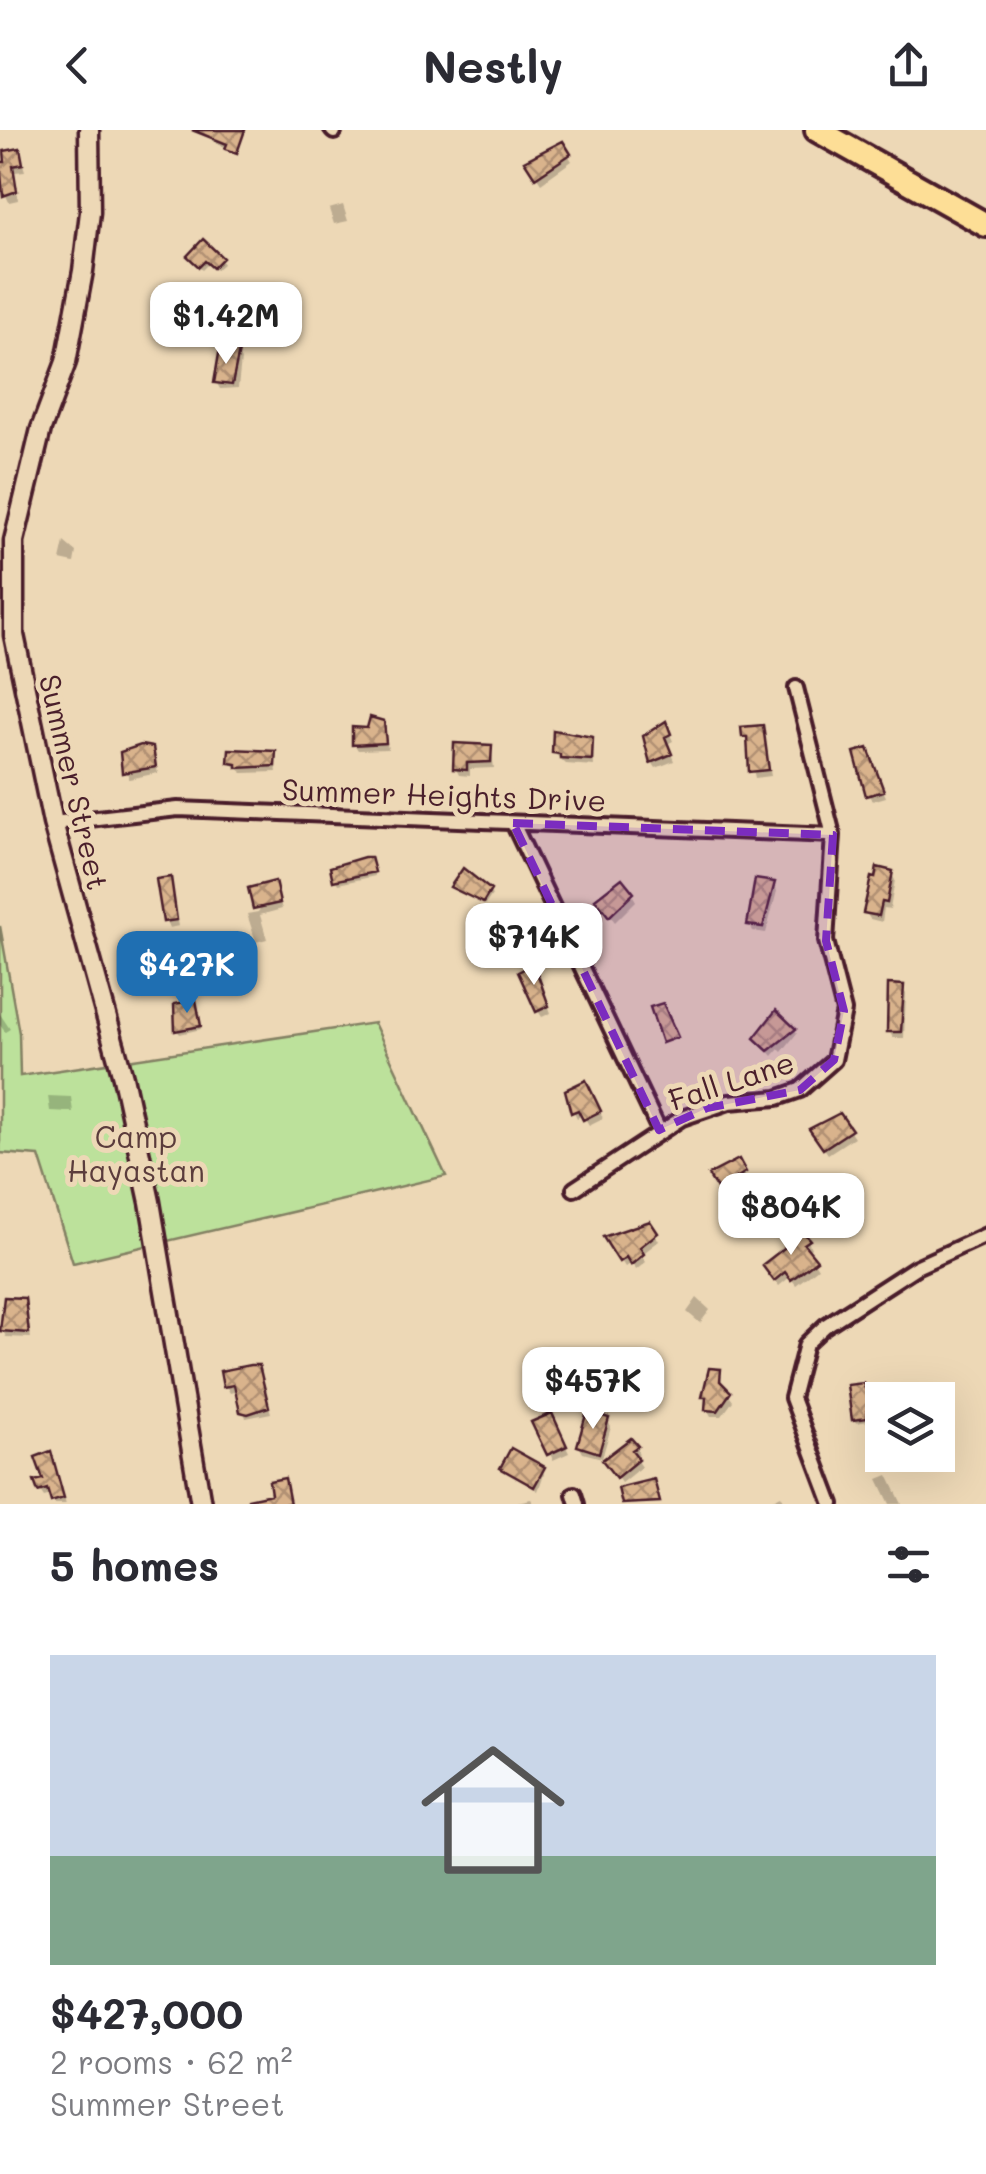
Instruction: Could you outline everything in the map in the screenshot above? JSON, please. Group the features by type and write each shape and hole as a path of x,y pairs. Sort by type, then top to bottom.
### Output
{"highway":[{"path":"817,130 986,225"}],"main road":[{"name":"Summer Street","path":"89,130 90,212 76,317 30,470 14,542 12,589 18,662 53,823 130,1113 201,1504"}],"street":[{"name":"Fall Lane","path":"574,1189 659,1130 707,1108 800,1090 834,1060 844,1012 826,940 833,835 796,688"},
{"name":"Summer Heights Drive","path":"53,823 178,809 833,835"},
{"path":"513,823 659,1130"},
{"path":"832,1504 792,1398 806,1344 825,1326 916,1267 986,1235"}],"highlighted area":[{"path":"513,823 833,835 826,941 844,1011 834,1060 800,1090 707,1108 659,1130"}],"green space":[{"name":"Camp Hayastan","path":"0,926 19,1033 20,1076 374,1023 446,1176 73,1263 39,1156 0,1153"}],"building":[{"path":"192,130 245,130 237,153 225,149 227,144"},
{"path":"563,141 571,154 535,178 524,161"},
{"path":"20,148 23,164 13,166 17,191 3,196 0,162 5,162 4,151"},
{"path":"203,239 223,258 213,268 205,261 199,267 187,256"},
{"path":"220,348 239,351 232,385 214,383"},
{"path":"370,717 384,721 386,743 352,745 352,727 367,728"},
{"path":"666,721 671,734 665,737 672,754 650,763 643,736"},
{"path":"763,725 769,770 749,772 747,737 742,737 741,727"},
{"path":"553,730 593,737 592,760 560,758 560,754 552,753"},
{"path":"454,743 492,745 491,762 467,763 467,770 453,769"},
{"path":"141,745 153,747 156,767 122,773 120,752"},
{"path":"868,748 884,791 866,796 854,752"},
{"path":"229,749 276,751 275,766 237,768 237,764 228,763"},
{"path":"371,857 375,872 333,881 330,867"},
{"path":"877,867 893,871 887,903 882,902 879,916 863,913"},
{"path":"463,868 491,890 483,903 450,887"},
{"path":"171,877 177,920 163,922 156,879"},
{"path":"622,878 634,893 609,917 595,899"},
{"path":"755,879 775,882 763,927 747,925"},
{"path":"275,881 280,903 253,909 248,888"},
{"path":"534,964 549,1006 536,1012 518,972"},
{"path":"888,984 904,985 901,1032 887,1032"},
{"path":"196,1000 201,1026 175,1031 174,1004"},
{"path":"663,1003 678,1037 662,1043 650,1007"},
{"path":"776,1010 796,1029 768,1051 754,1038"},
{"path":"586,1080 601,1111 583,1120 578,1110 571,1113 565,1090"},
{"path":"840,1113 852,1130 823,1149 809,1129"},
{"path":"739,1159 746,1172 717,1189 708,1175"},
{"path":"650,1221 658,1233 640,1247 644,1254 631,1265 626,1257 619,1262 603,1237"},
{"path":"800,1228 810,1240 804,1244 817,1260 791,1280 785,1272 774,1281 762,1265 788,1245 784,1240"},
{"path":"4,1297 25,1298 29,1333 0,1331"},
{"path":"259,1365 269,1407 248,1414 240,1412 234,1385 223,1387 220,1371"},
{"path":"709,1368 721,1369 720,1381 731,1392 718,1411 705,1410 706,1397 702,1397"},
{"path":"863,1383 865,1418 852,1420 847,1385"},
{"path":"587,1411 609,1418 599,1453 577,1446"},
{"path":"552,1413 567,1446 547,1455 531,1422"},
{"path":"631,1438 638,1446 632,1450 639,1459 616,1478 602,1460"},
{"path":"511,1448 545,1467 534,1487 500,1468"},
{"path":"51,1451 64,1498 51,1502 47,1489 38,1492 34,1481 43,1479 35,1457"},
{"path":"285,1478 290,1504 248,1504 248,1499 271,1494 269,1481"},
{"path":"654,1479 660,1502 622,1504 618,1488"}]}
